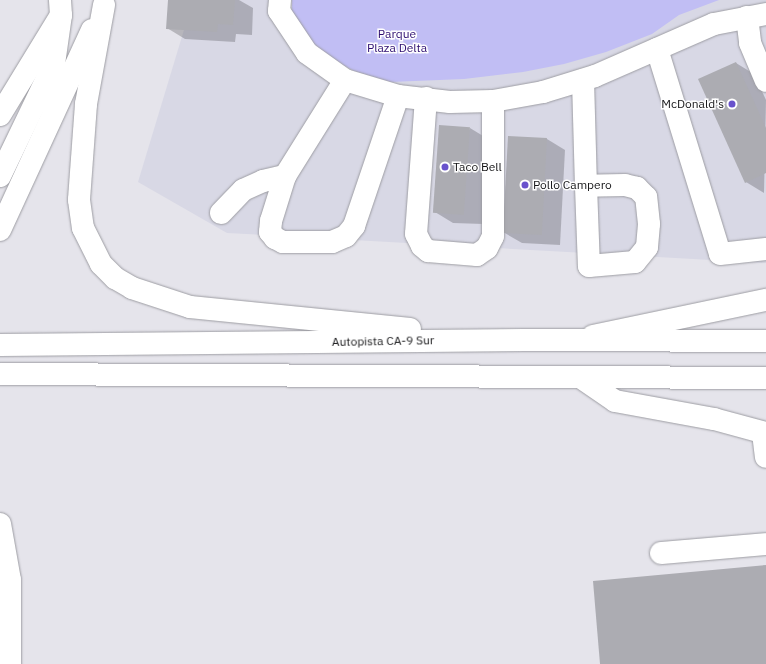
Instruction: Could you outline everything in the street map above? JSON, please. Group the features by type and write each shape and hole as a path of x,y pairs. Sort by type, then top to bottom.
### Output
{"main road":[{"path":"280,0 279,11 307,53 345,80 398,96 426,98 450,102 493,101 542,92 583,80 714,24 756,16 750,43 766,81"},
{"path":"0,176 63,68 105,2"},
{"path":"105,2 86,104 79,200 83,228 93,251 115,278 163,300 190,307 524,340"},
{"path":"0,230 63,68 60,8"},
{"path":"0,115 60,8"},
{"path":"657,49 720,254 766,249"},
{"path":"345,80 285,176 271,222 270,232 275,238 283,242 332,242 346,236 354,226 398,96"},
{"path":"583,80 586,186"},
{"path":"426,98 416,234 422,246 428,251 477,255 487,248 493,236 493,101"},
{"path":"221,213 243,190 263,181 285,176"},
{"path":"569,340 766,300"},
{"name":"Autopista CA-9 Sur","path":"0,345 524,340 766,341"},
{"path":"0,374 766,378"},
{"path":"580,377 615,401 714,419 765,433 766,457"},
{"path":"0,524 10,580 10,664"},
{"path":"661,553 766,544"}],"shaded area":[{"path":"193,0 766,0 766,263 227,233 138,182"}],"green space":[{"name":"Parque Plaza Delta","path":"292,0 719,0 679,15 652,34 606,52 564,64 523,72 464,79 390,82 354,71 327,56 303,36 292,15"}],"building":[{"path":"168,0 235,0 233,25 218,24 217,32 166,29"},
{"name":"McDonald's","path":"736,62 766,128 766,173 745,183 698,79"},
{"path":"439,125 470,127 464,215 433,213"},
{"name":"Pollo Campero","path":"508,136 547,138 542,235 503,233"},
{"path":"766,565 766,664 600,664 593,581"}],"place":[{"name":"McDonald's","path":"732,104"},
{"name":"Taco Bell","path":"445,167"},
{"name":"Pollo Campero","path":"525,185"}]}
